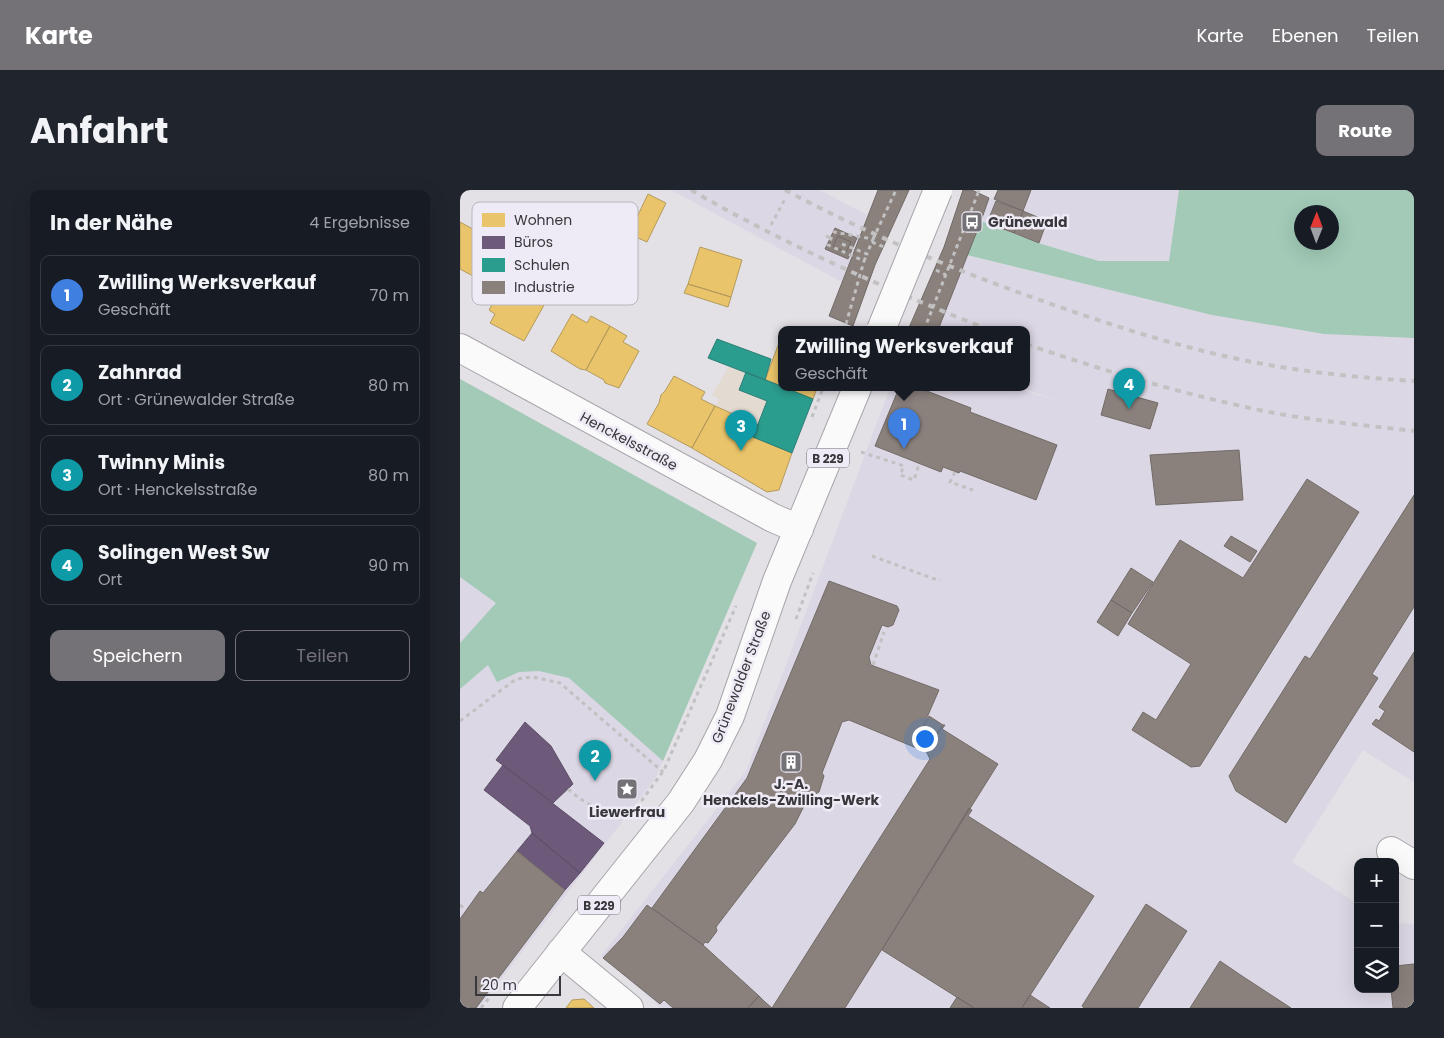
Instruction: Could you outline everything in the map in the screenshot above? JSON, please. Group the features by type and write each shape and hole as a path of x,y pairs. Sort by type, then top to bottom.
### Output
{"main road":[{"path":"883,326 938,190"},
{"name":"Henckelsstraße","path":"460,348 773,518 799,528"},
{"name":"Grünewalder Straße","path":"517,1008 681,802 708,760 730,716 778,581 856,391"},
{"path":"1391,850 1414,864"},
{"path":"561,952 629,1008"}],"path":[{"path":"845,326 864,261 896,190"},
{"path":"926,326 978,191"},
{"path":"771,225 785,198"},
{"path":"864,261 828,245 834,232 873,239"},
{"path":"826,236 831,238"},
{"path":"842,244 867,254"},
{"path":"864,442 860,452 904,466 900,476 914,480 919,464"},
{"path":"955,472 950,482 973,490"},
{"path":"872,556 940,580"},
{"path":"657,780 663,772 739,599"},
{"path":"873,665 884,632"},
{"path":"460,721 516,679 544,678 560,683 663,772"},
{"path":"568,788 585,804 605,812 634,812"},
{"path":"460,905 466,910"}],"shaded area":[{"path":"671,190 820,190 867,215 842,282"},
{"path":"998,190 1179,190 1169,261 1099,261 1038,243 981,221 989,198 995,199"},
{"path":"967,255 1212,315 1324,334 1414,338 1414,782 1363,750 1292,862 1354,901 1354,993 1399,993 1399,923 1414,924 1414,1008 661,1008 601,956 746,771 889,391 1026,391 1064,403 1030,391 1030,326 940,326"},
{"path":"729,366 746,372 739,390 767,401 767,492 692,449 719,399 712,395"},
{"path":"460,379 757,543 655,779 479,1008 460,1008"}],"green space":[{"path":"1179,190 1414,190 1414,338 1324,334 1212,315 967,255 981,221 1038,243 1099,261 1169,261"},
{"path":"460,379 757,543 663,761 569,678 539,671 519,672 497,682 488,665 460,689 460,643 496,603 460,577"}],"building: Wohnen":[{"path":"648,194 666,203 647,242 638,238 638,215"},
{"path":"460,222 472,229 472,275 460,269"},
{"path":"700,247 742,260 731,297 688,284"},
{"path":"688,284 731,297 728,307 684,293"},
{"path":"492,305 544,305 524,341 490,323 495,314 489,310"},
{"path":"572,314 587,323 591,316 610,326 586,370 580,369 551,351"},
{"path":"610,326 627,336 623,342 639,351 619,388 605,383 604,380 586,370"},
{"path":"778,346 778,385 765,380"},
{"path":"674,376 705,392 701,399 715,406 692,448 647,424 659,403 661,395"},
{"path":"793,391 816,391 813,399"},
{"path":"715,406 758,425 753,437 792,453 779,490 767,492 692,448"},
{"path":"584,999 594,1008 566,1008 572,1000"}],"building: Büros":[{"path":"525,722 551,746 573,784 553,803 496,760"},
{"path":"503,765 604,843 580,873 532,833 530,826 484,790"},
{"path":"532,833 580,873 565,890 517,851"}],"building: Schulen":[{"path":"717,339 771,359 765,380 708,358"},
{"path":"746,372 778,385 778,391 793,391 813,399 792,453 753,437 767,401 739,390"}],"building: Industrie":[{"path":"878,190 909,190 875,265 853,326 829,316"},
{"path":"963,190 972,190 989,198 940,326 910,326 944,247"},
{"path":"998,190 1031,190 1023,211 994,199"},
{"path":"996,201 1023,211 1014,233 987,223"},
{"path":"1023,211 1047,221 1039,243 1014,233"},
{"path":"835,228 857,238 848,259 825,249"},
{"path":"838,236 851,242 846,252 833,246"},
{"path":"1108,389 1158,403 1150,429 1101,415"},
{"path":"898,391 927,391 971,408 970,412 1057,445 1036,500 960,471 959,473 943,467 941,472 875,446"},
{"path":"1239,450 1243,500 1156,505 1150,455"},
{"path":"1307,479 1359,512 1200,766 1191,767 1132,730 1143,712 1156,720 1191,664 1128,624 1180,540 1243,578"},
{"path":"1414,495 1414,607 1372,674 1378,678 1286,823 1236,791 1229,776 1305,656 1310,659"},
{"path":"1231,536 1257,551 1250,562 1224,546"},
{"path":"1131,568 1153,582 1132,613 1111,600"},
{"name":"J.-A. Henckels-Zwilling-Werk","path":"829,581 897,606 899,610 893,625 888,627 882,625 869,657 871,665 939,690 914,747 849,720 842,722 822,773 824,776 819,792 812,796 810,794 795,824 716,927 717,931 708,943 705,942 703,945 652,908 747,778"},
{"path":"1111,600 1132,613 1118,636 1097,622"},
{"path":"1414,652 1414,752 1372,724 1376,719 1379,721 1385,711 1379,707"},
{"path":"929,716 943,725 926,751 914,747"},
{"path":"943,725 945,725 942,729 998,764 845,1008 772,1008 930,759 926,751"},
{"path":"969,808 972,810 968,816 1094,896 1022,1008 974,1008 882,950"},
{"path":"517,851 565,890 476,1008 460,1008 460,919 480,891 483,893"},
{"path":"1146,904 1187,931 1138,1008 1084,1008 1082,1006"},
{"path":"647,905 703,945 759,996 748,1008 673,1008 664,1000 660,1004 603,958 623,937"},
{"path":"1220,961 1242,976 1291,1008 1190,1008"},
{"path":"1414,964 1414,1008 1393,1008 1391,993 1399,993 1399,966"},
{"path":"1030,995 1050,1008 1022,1008"},
{"path":"759,996 765,1002 772,1008 748,1008"},
{"path":"957,997 974,1008 950,1008"}],"railway":[{"path":"691,190 763,229 838,266 980,326"},
{"path":"785,190 856,226 929,258 1077,313 1151,337 1225,356 1275,366 1344,375 1414,381"},
{"path":"1030,345 1144,381 1264,411 1301,418 1414,431"}],"place":[{"name":"Grünewald","path":"972,222"},
{"name":"Solingen West Sw","path":"1129,409"},
{"name":"Zwilling Werksverkauf","path":"904,449"},
{"name":"Twinny Minis","path":"741,451"},
{"name":"J.-A. Henckels-Zwilling-Werk","path":"791,762"},
{"name":"Zahnrad","path":"595,781"},
{"name":"Liewerfrau","path":"627,789"}]}
